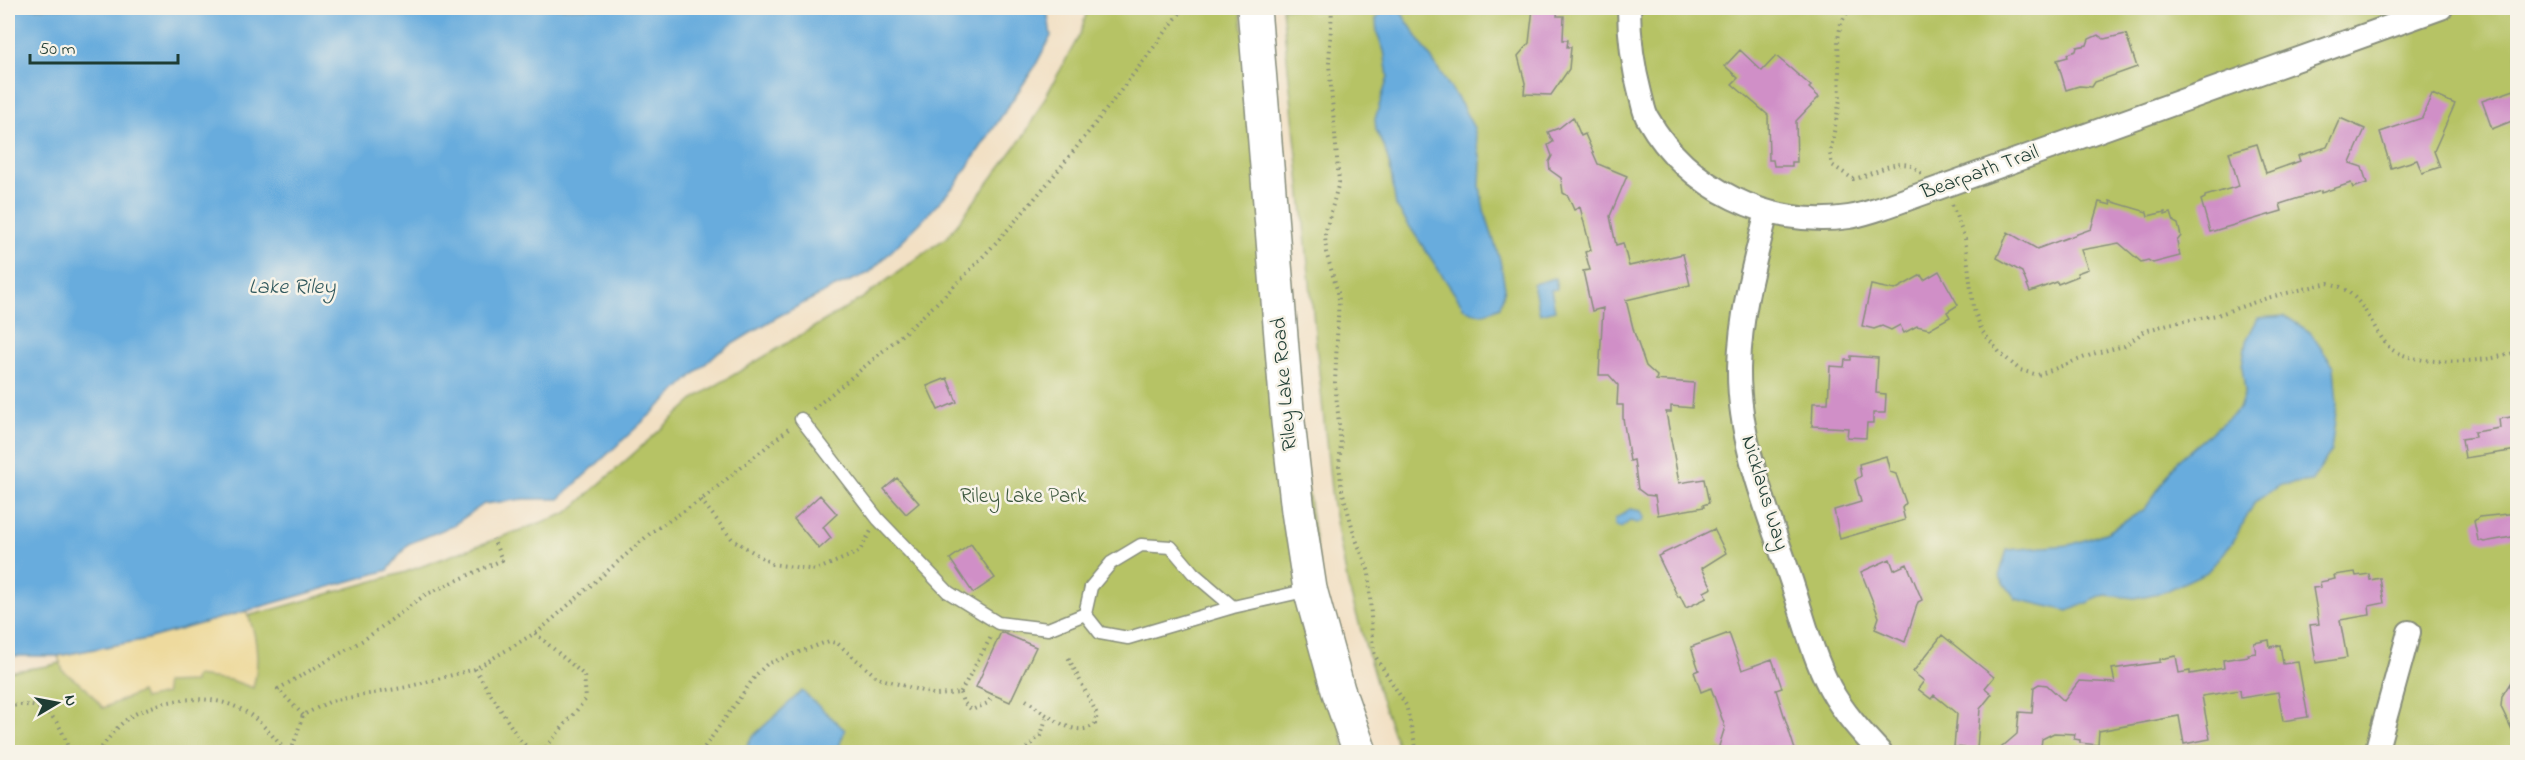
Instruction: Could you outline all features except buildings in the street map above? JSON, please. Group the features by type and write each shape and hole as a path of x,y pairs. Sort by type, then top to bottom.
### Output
{"street":[{"name":"Riley Lake Road","path":"1254,8 1288,422 1310,589 1338,690 1360,753"},
{"name":"Bearpath Trail","path":"1629,8 1629,39 1636,78 1647,118 1671,150 1698,178 1733,199 1767,212 1810,219 1849,217 1937,189 2441,8"},
{"name":"Nicklaus Way","path":"1767,212 1751,273 1742,322 1739,370 1742,419 1754,468 1812,649 1830,688 1852,722 1880,753"},
{"path":"2376,753 2409,632"}],"lane":[{"path":"801,419 878,519 948,592 998,623 1048,629 1085,614"},
{"path":"1085,614 1091,587 1111,563 1141,545 1171,547 1193,573 1233,607"},
{"path":"1085,614 1100,633 1128,638 1233,607 1310,589"}],"path":[{"path":"98,753 116,729 136,713 187,698 212,700 235,707 251,716 289,753 303,715 331,700 407,687 476,669 535,633 653,531 701,500 864,367 970,271 1047,185 1184,8"},
{"path":"1332,8 1329,64 1339,182 1325,234 1326,252 1339,296 1335,383 1341,445 1339,465 1342,490 1369,572 1375,656 1406,705 1417,753"},
{"path":"1850,8 1840,22 1838,39 1837,59 1840,79 1837,119 1830,154 1832,165 1853,179 1869,176 1885,166 1901,163 1916,167 1951,203 1965,239 1973,307 1982,331 2000,353 2020,370 2038,375 2096,353 2124,346 2145,331 2157,327 2217,315 2267,298 2328,284 2338,285 2355,296 2388,347 2398,353 2418,359 2450,362 2487,360 2517,351"},
{"path":"701,500 732,539 772,564 816,570 859,552 878,519"},
{"path":"303,715 278,689 365,639 425,595 502,560 493,539"},
{"path":"993,694 988,703 972,710 963,702 960,693 998,623"},
{"path":"535,633 584,675 586,699 542,753"},
{"path":"701,753 756,675 767,664 829,641 838,644 878,678 936,695 960,693"},
{"path":"1026,700 1047,715 1077,730 1088,730 1095,724 1097,714 1068,657"},
{"path":"476,669 519,739 532,753"},
{"path":"8,707 18,704 39,706 55,718 64,734 69,753"},
{"path":"1022,753 1041,735 1047,715"},
{"path":"324,753 350,753"}],"green space":[{"name":"Riley Lake Park","path":"1088,8 1240,8 1345,752 8,752 8,672 48,666 275,609 406,572 567,513 698,396 861,299 948,236 1025,134 1080,34"},
{"path":"1282,8 2517,8 2517,752 1400,752 1380,696 1348,585 1332,500"}],"sand":[{"path":"246,611 257,649 257,668 253,688 231,680 195,676 194,682 165,683 166,694 144,699 141,692 103,708 86,688 63,671 58,656 147,639"}],"water":[{"name":"Lake Riley","path":"8,8 1047,8 1051,36 1034,68 956,184 869,273 833,288 777,317 716,354 559,499 524,499 484,504 452,526 408,544 388,570 246,611 147,639 58,656 8,656"},
{"path":"1384,8 1396,8 1401,12 1474,128 1481,161 1480,186 1484,210 1500,260 1505,288 1500,307 1490,311 1477,313 1464,308 1396,206 1390,167 1384,146 1376,130 1375,119 1388,77 1384,51 1377,33 1376,19"},
{"path":"1555,278 1557,289 1551,290 1555,310 1540,314 1533,284"},
{"path":"2285,316 2310,332 2334,367 2337,404 2331,451 2312,481 2280,485 2255,502 2231,545 2207,572 2164,592 2135,598 2105,595 2068,611 2016,599 1999,576 2007,550 2070,545 2108,532 2145,509 2177,461 2239,409 2245,391 2242,367 2246,341 2258,318"},
{"path":"1630,509 1641,511 1643,521 1637,523 1630,521 1621,528 1615,526 1615,519"},
{"path":"802,691 845,730 837,752 744,752 751,738"}]}
